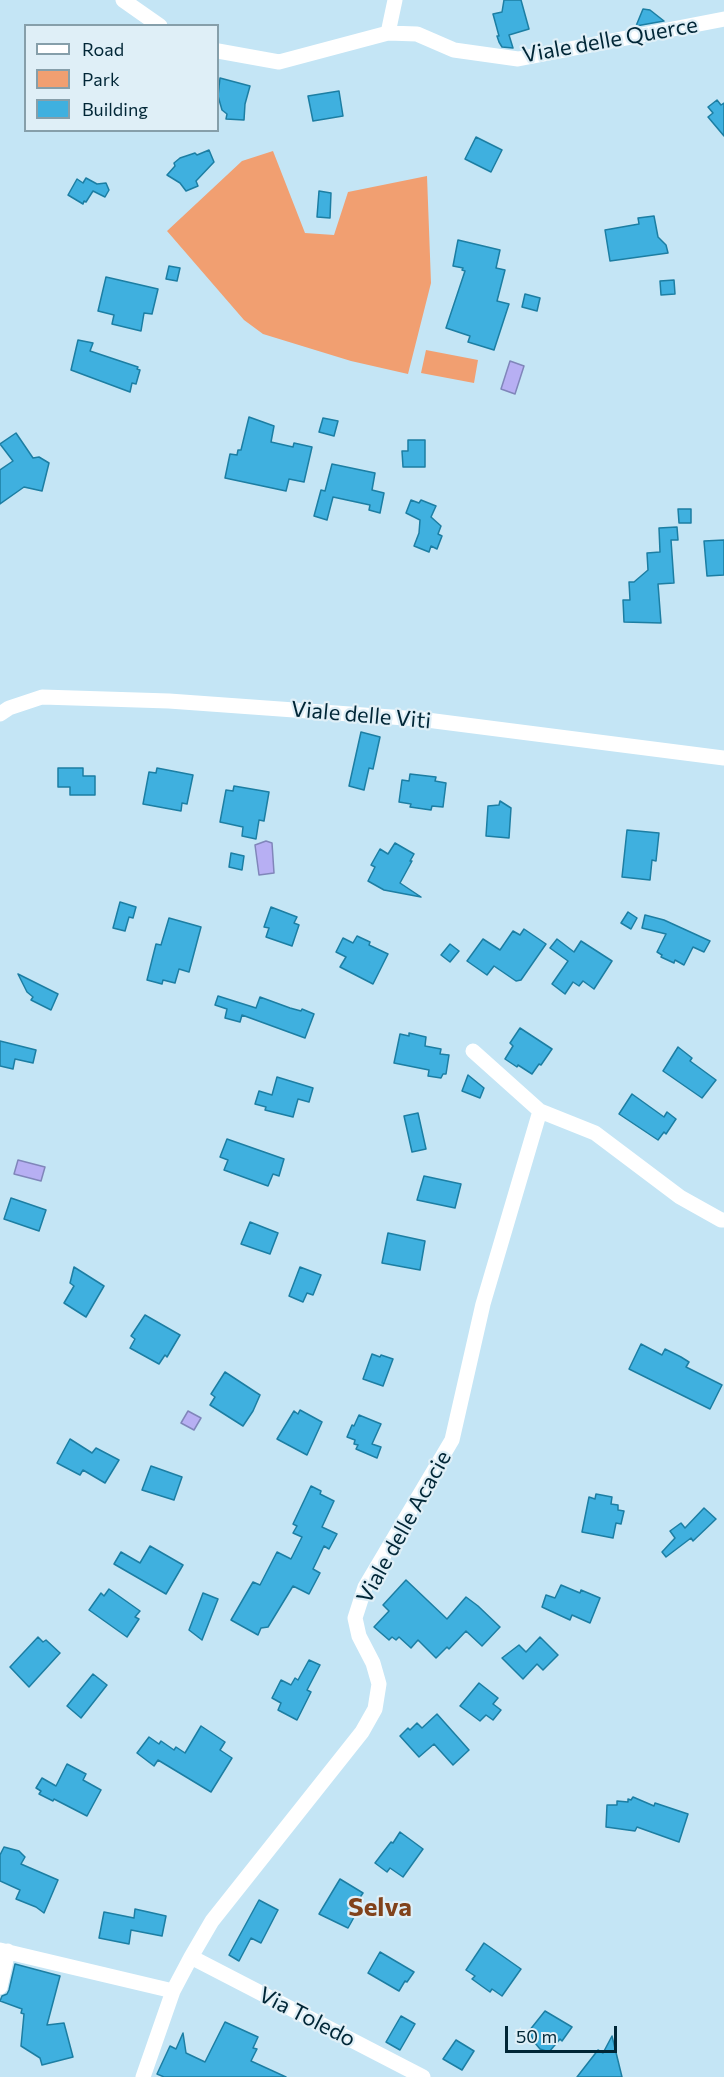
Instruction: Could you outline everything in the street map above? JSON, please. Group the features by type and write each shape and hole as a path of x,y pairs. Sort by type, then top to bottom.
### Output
{"street":[{"path":"123,0 157,24"},
{"path":"388,33 395,0"},
{"name":"Viale delle Querce","path":"219,51 279,62 388,33 417,34 454,50 518,59 724,19"},
{"name":"Viale delle Viti","path":"0,714 9,708 42,698 169,701 419,719 724,758"},
{"path":"473,1052 540,1111 595,1133 680,1197 724,1220"},
{"name":"Viale delle Acacie","path":"142,2077 173,1991 212,1921 362,1732 375,1709 379,1684 355,1618 365,1587 452,1440 483,1304 540,1111"},
{"path":"0,1987 4,1951 173,1991"},
{"name":"Via Toledo","path":"190,1957 423,2077"}],"green space":[{"path":"273,151 305,233 334,235 348,192 427,176 431,283 408,374 351,361 263,334 244,320 167,231 242,161"},
{"path":"426,350 478,360 474,383 421,373"}],"shaded area":[{"path":"510,361 524,366 515,394 501,389"},
{"path":"266,841 272,843 274,873 259,875 255,845"},
{"path":"18,1160 45,1167 41,1181 14,1174"},
{"path":"188,1411 201,1418 194,1430 181,1423"}],"building":[{"path":"504,0 521,0 529,29 509,35 513,48 502,47 497,36 499,36 493,14 502,12"},
{"path":"643,9 650,10 664,21 636,26"},
{"path":"220,78 250,86 244,120 226,119 227,114 222,110 219,100"},
{"path":"339,91 343,116 313,121 308,96"},
{"path":"717,100 721,105 724,103 724,136 708,117 713,113 708,107"},
{"path":"476,137 502,150 491,172 465,159"},
{"path":"209,150 214,162 196,181 198,186 186,191 180,183 167,175 180,158"},
{"path":"86,178 97,184 106,183 109,190 105,197 93,191 83,204 68,195 77,179 83,183"},
{"path":"319,191 331,193 330,218 317,217"},
{"path":"654,216 658,237 666,245 668,253 610,261 605,230 639,224 638,218"},
{"path":"458,240 500,250 496,268 505,270 497,301 509,304 494,350 468,342 470,336 446,328 465,271 462,270 463,268 453,266"},
{"path":"169,266 180,268 177,281 166,279"},
{"path":"106,277 158,289 152,314 144,313 141,331 112,324 114,315 98,311"},
{"path":"674,280 675,294 661,295 660,281"},
{"path":"525,294 540,298 537,311 522,307"},
{"path":"78,340 93,343 90,351 138,367 137,369 140,370 136,384 132,383 130,392 71,370"},
{"path":"249,417 274,426 271,442 293,447 294,443 312,447 304,482 289,479 286,491 225,478 230,454 237,455 238,450 241,450"},
{"path":"323,418 338,421 334,436 319,432"},
{"path":"16,433 33,458 39,457 49,463 42,491 24,487 0,504 0,470 13,461 0,444"},
{"path":"408,440 425,440 425,467 403,467 402,451 408,451"},
{"path":"332,464 375,473 372,490 384,493 380,513 369,510 370,505 333,497 327,520 314,516 321,490 325,491"},
{"path":"411,500 419,503 421,500 436,506 431,517 441,526 438,534 442,536 437,549 431,546 429,552 414,546 419,533 420,520 406,513"},
{"path":"678,509 691,509 691,523 679,523"},
{"path":"677,527 678,540 671,540 674,583 658,584 661,623 624,622 623,600 630,600 629,582 634,582 648,570 647,553 660,552 659,528"},
{"path":"724,540 724,575 707,576 704,541"},
{"path":"361,732 380,737 373,769 369,768 364,790 349,786"},
{"path":"58,768 83,768 83,776 95,776 95,795 70,795 70,787 58,787"},
{"path":"157,768 193,775 187,804 182,803 181,811 143,804 149,772 156,773"},
{"path":"410,774 436,777 435,781 446,783 443,807 432,806 431,810 410,807 411,804 399,802 402,780 409,781"},
{"path":"234,786 269,792 264,821 259,820 256,839 242,836 243,827 220,822 226,790 233,791"},
{"path":"500,801 511,808 509,838 486,836 488,806 499,805"},
{"path":"627,830 659,833 656,861 652,860 650,880 622,877"},
{"path":"395,843 414,854 400,883 421,897 384,890 368,881 375,867 371,865 380,849 388,854"},
{"path":"231,853 244,856 242,870 229,867"},
{"path":"120,902 136,907 133,918 129,917 125,931 113,928"},
{"path":"271,907 297,917 294,923 299,925 292,946 266,937 269,928 264,927"},
{"path":"628,912 637,918 631,929 621,923"},
{"path":"645,915 664,920 710,941 704,952 693,947 684,965 675,960 674,963 661,957 662,955 657,952 666,934 642,928"},
{"path":"169,918 201,927 189,972 179,969 175,983 163,980 162,984 147,980 156,944 161,945"},
{"path":"524,929 546,944 521,980 516,981 494,966 487,975 467,961 483,939 500,950 513,931 520,935"},
{"path":"357,936 388,954 373,984 340,967 346,957 336,952 343,938 353,943"},
{"path":"557,939 574,952 581,941 612,961 594,989 583,981 579,986 573,982 565,994 552,984 568,961 550,948"},
{"path":"450,944 459,951 450,962 441,955"},
{"path":"18,974 58,994 51,1010 31,1000 33,997 27,992"},
{"path":"218,996 256,1008 260,997 314,1014 305,1038 242,1015 240,1022 225,1018 227,1009 215,1005"},
{"path":"520,1028 552,1049 532,1074 505,1059 513,1046 510,1043"},
{"path":"409,1033 426,1037 425,1046 441,1049 440,1054 449,1055 446,1074 443,1074 441,1078 428,1076 429,1070 394,1063 400,1034 409,1036"},
{"path":"0,1041 36,1050 33,1063 15,1059 13,1069 0,1066"},
{"path":"678,1047 692,1058 690,1061 716,1080 702,1098 663,1071"},
{"path":"468,1075 484,1088 480,1098 462,1091"},
{"path":"277,1077 313,1088 309,1102 298,1099 293,1117 265,1110 266,1107 255,1104 259,1091 272,1095"},
{"path":"632,1094 664,1117 667,1112 676,1119 666,1134 664,1132 658,1140 619,1114"},
{"path":"418,1113 426,1149 412,1152 404,1116"},
{"path":"227,1139 284,1159 279,1176 273,1174 268,1186 224,1170 228,1160 220,1157"},
{"path":"424,1176 461,1184 455,1208 417,1200"},
{"path":"11,1198 46,1210 39,1231 4,1219"},
{"path":"250,1222 278,1233 270,1254 241,1244"},
{"path":"388,1233 425,1241 420,1270 382,1263"},
{"path":"74,1267 104,1286 86,1317 64,1303 74,1286 70,1283"},
{"path":"300,1267 321,1275 313,1295 307,1293 303,1302 289,1296"},
{"path":"145,1315 180,1335 167,1357 165,1355 159,1364 130,1348 135,1339 131,1336"},
{"path":"641,1344 662,1355 665,1349 681,1357 689,1362 686,1367 722,1385 710,1409 629,1369"},
{"path":"372,1354 393,1359 383,1386 363,1379"},
{"path":"225,1372 260,1395 243,1426 210,1405 215,1397 211,1394"},
{"path":"300,1410 322,1422 307,1455 277,1439 294,1411 298,1414"},
{"path":"359,1415 381,1424 372,1444 381,1447 377,1458 356,1449 358,1445 354,1444 355,1440 347,1437"},
{"path":"70,1439 92,1453 96,1448 119,1460 105,1483 83,1470 80,1475 57,1463"},
{"path":"151,1466 182,1477 174,1500 142,1490"},
{"path":"311,1486 334,1501 322,1527 337,1534 329,1549 324,1546 313,1569 320,1573 309,1594 293,1586 268,1627 261,1628 258,1635 231,1620 253,1582 260,1585 277,1552 291,1559 302,1537 293,1533 297,1526 293,1524"},
{"path":"596,1494 612,1497 611,1504 618,1505 618,1510 624,1511 621,1524 616,1523 613,1538 582,1532 589,1497 595,1499"},
{"path":"704,1508 716,1519 693,1541 691,1538 666,1557 662,1552 675,1538 670,1531 681,1523 685,1528"},
{"path":"150,1546 183,1565 166,1594 114,1564 121,1552 140,1563"},
{"path":"406,1580 447,1619 466,1597 500,1627 482,1646 466,1631 449,1649 447,1647 436,1658 418,1640 411,1648 399,1637 396,1640 392,1637 389,1640 374,1627 389,1611 383,1605"},
{"path":"561,1585 600,1598 590,1623 572,1615 570,1620 542,1607 546,1595 555,1598"},
{"path":"109,1589 140,1611 135,1617 139,1619 127,1637 89,1610 101,1593 104,1596"},
{"path":"203,1593 218,1599 202,1640 189,1630"},
{"path":"38,1637 43,1642 46,1640 60,1653 29,1687 10,1667"},
{"path":"540,1637 558,1655 543,1670 537,1664 523,1679 502,1658 519,1645 526,1652"},
{"path":"309,1660 320,1665 307,1690 311,1692 297,1720 278,1710 281,1703 272,1698 281,1680 291,1685 295,1678 298,1680"},
{"path":"93,1674 107,1685 81,1718 67,1706"},
{"path":"479,1683 498,1698 493,1704 501,1710 493,1720 486,1715 480,1721 460,1706"},
{"path":"437,1714 469,1750 453,1765 434,1744 419,1757 400,1736 417,1723 422,1728"},
{"path":"201,1726 225,1742 220,1750 232,1758 211,1792 158,1760 154,1766 137,1753 149,1737 159,1744 161,1741 174,1750 176,1747 185,1753"},
{"path":"67,1764 86,1774 83,1780 101,1790 87,1816 39,1794 41,1791 36,1788 42,1778 56,1786"},
{"path":"633,1797 654,1806 655,1803 688,1814 679,1842 637,1827 635,1831 606,1827 607,1805 617,1805 617,1801 628,1802 628,1799 631,1800"},
{"path":"400,1832 423,1849 403,1877 390,1868 387,1872 375,1863"},
{"path":"4,1847 19,1851 25,1857 21,1864 58,1880 44,1913 16,1899 20,1890 0,1881 0,1855"},
{"path":"340,1879 363,1893 359,1899 363,1901 348,1928 319,1914"},
{"path":"259,1900 278,1910 261,1943 251,1938 239,1961 229,1955"},
{"path":"135,1909 166,1916 162,1936 131,1930 129,1944 99,1938 104,1912 134,1918"},
{"path":"484,1943 521,1969 502,1996 492,1989 490,1992 472,1979 475,1976 466,1970"},
{"path":"380,1952 414,1972 399,1991 368,1973"},
{"path":"15,1964 60,1976 47,2025 64,2023 73,2057 42,2065 40,2058 21,2046 24,2014 21,2013 22,2009 0,2001 9,1990"},
{"path":"545,2011 572,2027 562,2041 560,2039 549,2052 540,2049 529,2031"},
{"path":"401,2016 415,2024 400,2050 386,2042"},
{"path":"225,2022 258,2037 253,2048 257,2049 251,2061 286,2077 164,2077 157,2074 170,2046 176,2049 183,2033 186,2053 205,2062"},
{"path":"612,2036 622,2077 577,2077 598,2050 603,2053"},
{"path":"456,2040 474,2051 462,2070 443,2059"}],"district":[{"name":"Selva","path":"380,1907"}]}
